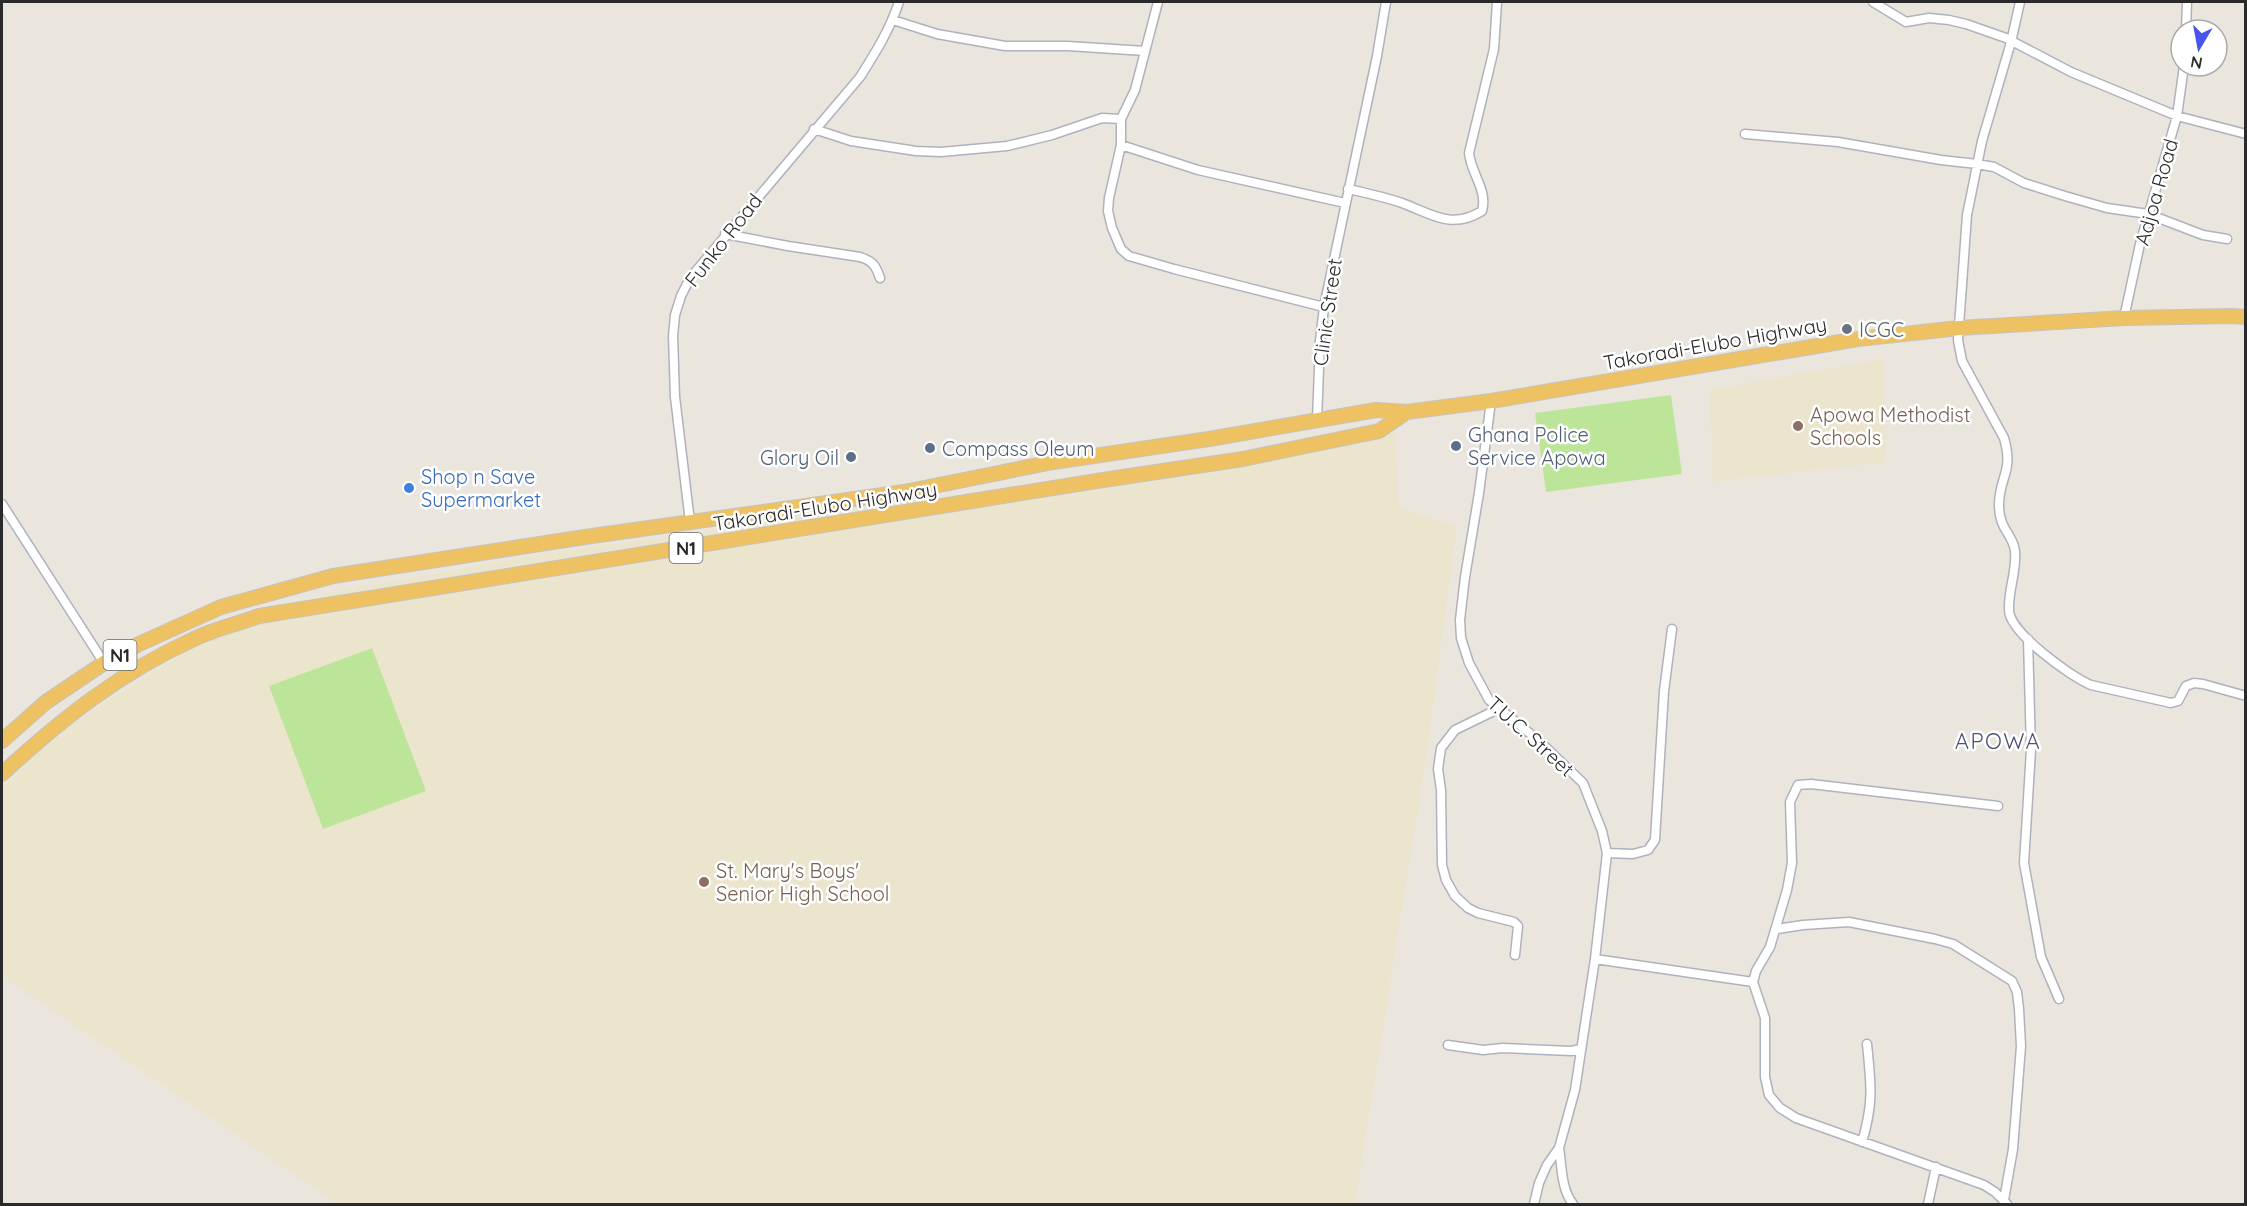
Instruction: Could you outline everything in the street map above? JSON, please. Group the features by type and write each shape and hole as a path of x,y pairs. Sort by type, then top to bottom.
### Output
{"highway":[{"name":"Takoradi-Elubo Highway","path":"2,741 46,702 104,663 139,644 221,607 333,576 904,492 1053,462 1376,410 1407,412 1491,401 1849,340 1959,328 2124,318 2246,317"},
{"name":"Takoradi-Elubo Highway","path":"2,774 59,723 119,679 196,638 259,616 1243,459 1379,431 1407,412"}],"street":[{"name":"Funko Road","path":"690,522 675,397 675,315 681,296 690,278 725,234 860,77 893,20 899,2"},
{"path":"1158,2 1135,90 1121,119 1120,145 1109,198 1108,211 1121,249 1129,256 1174,269 1324,307"},
{"name":"Clinic Street","path":"1317,421 1320,341 1324,307 1377,56 1386,2"},
{"path":"1348,189 1404,204 1442,219 1457,221 1470,218 1482,211 1485,201 1483,192 1470,166 1469,153 1494,49 1497,2"},
{"path":"1873,2 1906,22 1929,18 1949,20 2000,35 2071,72 2177,116 2246,134"},
{"path":"2020,2 1977,164 1967,215 1958,340 1962,362 2004,438 2008,452 2009,464 1999,501 1999,519 2015,547 2016,559 2008,612 2012,621 2047,657 2081,681 2091,685 2171,703 2178,701 2186,686 2194,683 2246,696"},
{"path":"2186,18 2187,2"},
{"path":"893,20 937,34 1005,46 1068,46 1145,51"},
{"name":"Adjoa Road","path":"2124,318 2148,214 2177,116 2182,78"},
{"path":"814,129 860,142 915,151 941,152 1007,146 1052,135 1102,118 1121,119"},
{"path":"1745,134 1838,142 1994,167 2024,183 2065,196 2106,208 2148,214 2203,235 2228,239"},
{"path":"1120,145 1198,170 1345,203"},
{"path":"725,234 860,257 870,260 880,278"},
{"name":"T.U.C. Street","path":"1491,401 1460,620 1461,638 1481,689 1498,709 1538,740 1583,783 1602,831 1607,853 1595,959 1575,1090 1559,1148 1547,1165 1539,1183 1534,1204"},
{"path":"2,504 104,663"},
{"path":"1607,853 1633,854 1648,850 1655,840 1664,691 1672,629"},
{"path":"2028,639 2031,750 2024,863 2041,957 2059,999"},
{"path":"1498,709 1455,730 1441,748 1438,769 1441,789 1442,858 1446,880 1455,896 1468,908 1478,913 1514,922 1518,926 1515,955"},
{"path":"1777,929 1849,922 1935,939 1953,944 2012,981 2017,992 2021,1046 2013,1149 2006,1202 1983,1185 1796,1118 1780,1108 1769,1095 1765,1077 1765,1018 1754,991 1753,982 1756,971 1777,929 1792,863 1790,802 1798,785 1811,784 1998,806"},
{"path":"1595,959 1753,982"},
{"path":"1862,1142 1869,1120 1872,1082 1867,1044"},
{"path":"1448,1045 1483,1050 1503,1048 1571,1051 1581,1049"},
{"path":"1559,1148 1567,1197 1574,1204"},
{"path":"1928,1204 1936,1167"}],"shaded area":[{"name":"Apowa Methodist Schools","path":"1883,359 1886,462 1713,482 1709,390"},
{"name":"St. Mary's Boys' Senior High School","path":"1396,433 1399,508 1457,526 1426,759 1355,1204 338,1204 2,976 2,788 56,734 173,659 239,621 327,593 546,553"}],"green space":[{"path":"1671,395 1682,474 1546,492 1535,413"},
{"path":"372,648 426,791 323,829 269,686"}],"place":[{"name":"ICGC","path":"1847,329"},
{"name":"Apowa Methodist Schools","path":"1798,426"},
{"name":"Ghana Police Service Apowa","path":"1456,446"},
{"name":"Compass Oleum","path":"930,448"},
{"name":"Glory Oil","path":"851,457"},
{"name":"Shop n Save Supermarket","path":"409,488"},
{"name":"St. Mary's Boys' Senior High School","path":"704,882"}],"district":[{"name":"APOWA","path":"1998,741"}]}
